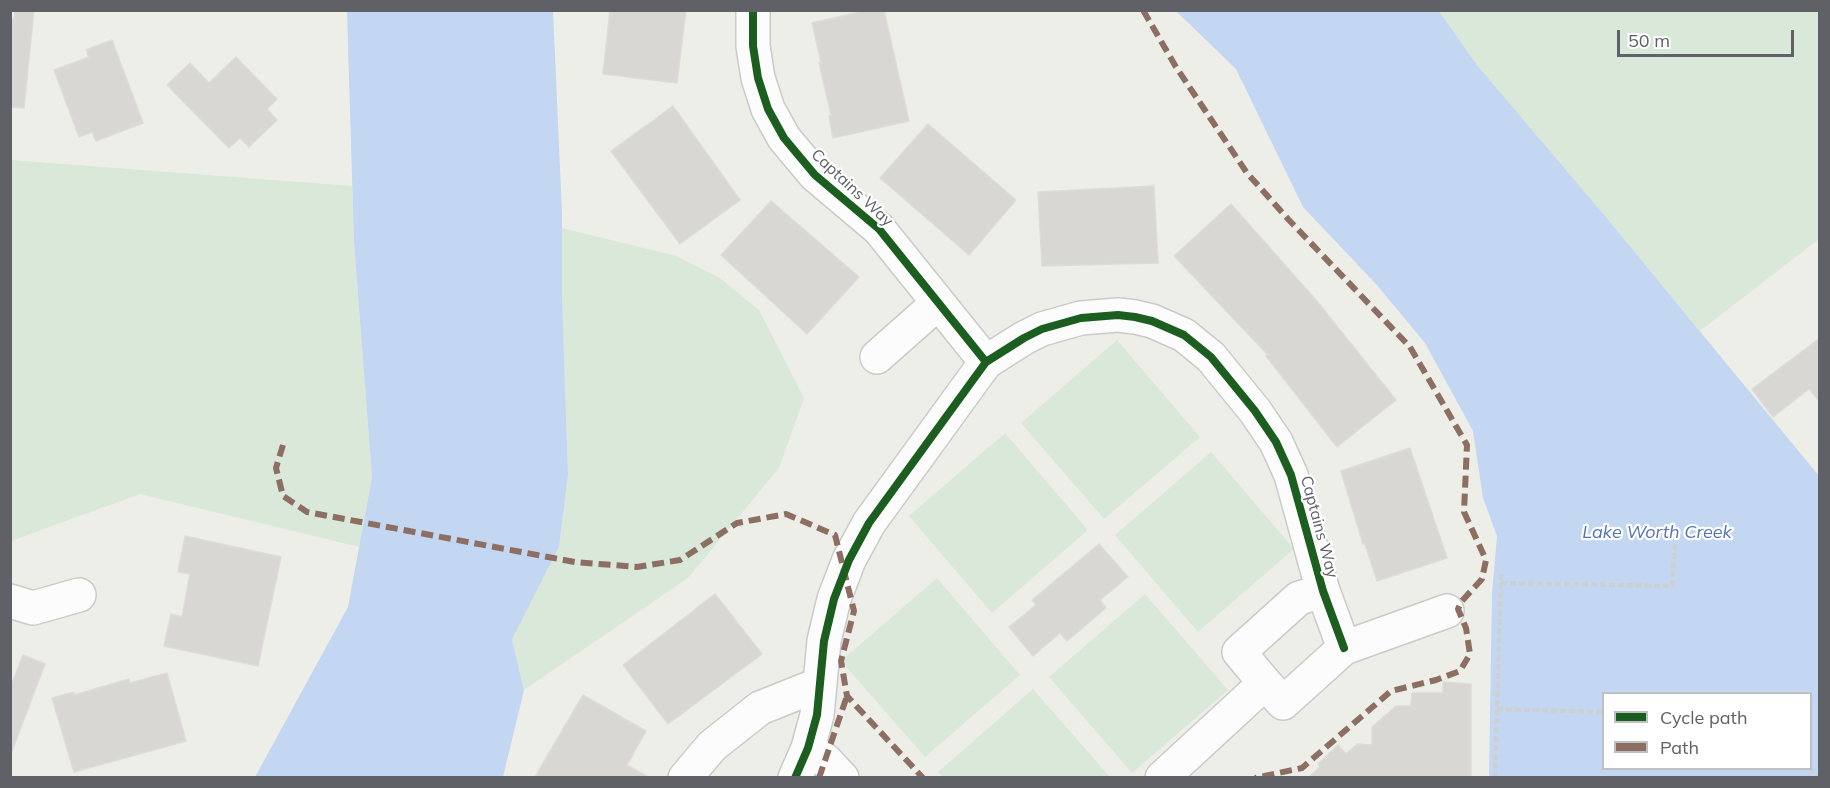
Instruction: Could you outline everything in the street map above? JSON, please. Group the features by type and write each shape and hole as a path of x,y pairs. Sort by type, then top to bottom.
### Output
{"street":[{"name":"Captains Way","path":"753,10 753,46 758,78 768,109 784,138 815,175 879,229 986,362"},
{"path":"877,357 938,303"},
{"name":"Captains Way","path":"795,777 808,748 817,716 824,640 834,599 849,560 869,523 986,362 1042,329 1081,318 1118,315 1135,317 1152,321 1184,335 1211,357 1255,411 1276,442 1291,475 1323,591 1344,648"},
{"path":"1323,591 1299,598 1239,652 1282,703 1344,648 1447,611"},
{"path":"10,601 33,608 79,595"},
{"path":"1162,777 1264,683"},
{"path":"685,777 712,746 760,708 820,684"},
{"path":"808,748 842,777"}],"path":[{"path":"1501,583 1672,586 1676,531"},
{"path":"1495,777 1501,574"},
{"path":"1497,709 1602,712"}],"green space":[{"path":"1439,11 1819,11 1819,239 1700,331 1477,65"},
{"path":"11,160 352,186 354,243 372,476 359,547 140,494 11,541"},
{"path":"562,228 676,256 720,278 759,310 804,398 779,468 688,578 524,690 512,639 559,547 568,475"},
{"path":"1117,340 1200,437 1104,519 1021,423"},
{"path":"1005,433 1088,530 992,613 909,516"},
{"path":"1211,452 1294,549 1198,632 1115,535"},
{"path":"937,578 1020,675 925,757 841,661"},
{"path":"1145,594 1228,690 1132,773 1049,677"},
{"path":"1033,689 1110,777 943,777 938,772"}],"water":[{"path":"347,11 553,11 562,213 562,295 568,475 559,547 512,639 524,690 503,777 255,777 348,607 372,477 354,243"},
{"name":"Lake Worth Creek","path":"1176,11 1439,11 1477,65 1819,476 1819,777 1489,777 1492,593 1497,536 1483,498 1473,431 1425,343 1376,284 1303,207 1236,69"}],"building":[{"path":"15,10 34,10 24,108 10,107 10,19 14,19"},
{"path":"610,10 686,10 677,83 603,74"},
{"path":"868,10 884,10 909,121 833,138 829,116 831,115 812,23"},
{"path":"112,40 143,123 96,141 92,132 79,137 54,70 89,57 86,50"},
{"path":"236,57 277,99 267,109 277,120 249,147 240,138 229,148 167,85 190,63 209,83"},
{"path":"673,106 740,200 680,244 611,151"},
{"path":"928,124 1016,200 969,255 880,178"},
{"path":"1154,186 1158,263 1042,266 1038,192"},
{"path":"771,201 859,277 807,334 721,255"},
{"path":"1231,204 1316,300 1396,400 1337,447 1266,356 1268,355 1174,256"},
{"path":"1820,338 1820,402 1809,389 1773,417 1752,389"},
{"path":"1410,448 1447,558 1377,581 1341,471"},
{"path":"185,536 281,557 258,666 164,646 171,614 182,617 190,574 178,572"},
{"path":"1099,544 1128,577 1100,600 1106,608 1067,641 1060,633 1033,656 1009,627 1036,605 1032,600"},
{"path":"715,594 762,654 668,724 623,665"},
{"path":"23,655 45,664 12,751 10,751 10,688"},
{"path":"167,673 186,741 74,772 52,698 74,692 74,695 129,679 130,683"},
{"path":"1443,682 1471,684 1471,777 1309,777 1320,767 1318,764 1338,745 1346,754 1357,744 1372,745 1372,727 1396,706 1411,706 1412,693 1443,693"},
{"path":"583,695 646,731 627,765 648,777 535,777"}],"marked path":[{"path":"1143,10 1176,67 1247,173 1410,347 1467,445 1464,512 1486,560 1482,579 1461,602 1458,609 1466,628 1470,654 1460,671 1436,680 1391,691 1302,768 1255,778"},
{"path":"283,445 276,468 283,496 307,512 575,562 637,567 680,560 737,523 786,514 835,535 854,611 841,661 847,696 923,778"},
{"path":"819,778 847,696"}],"cycle path":[{"path":"753,10 753,46 758,78 768,109 784,138 815,175 879,229 986,362"},
{"path":"795,778 808,748 817,715 824,641 834,599 849,560 869,523 986,362 1042,329 1081,318 1118,315 1135,317 1152,321 1184,335 1211,357 1255,411 1276,442 1291,475 1323,591 1344,648"}]}
